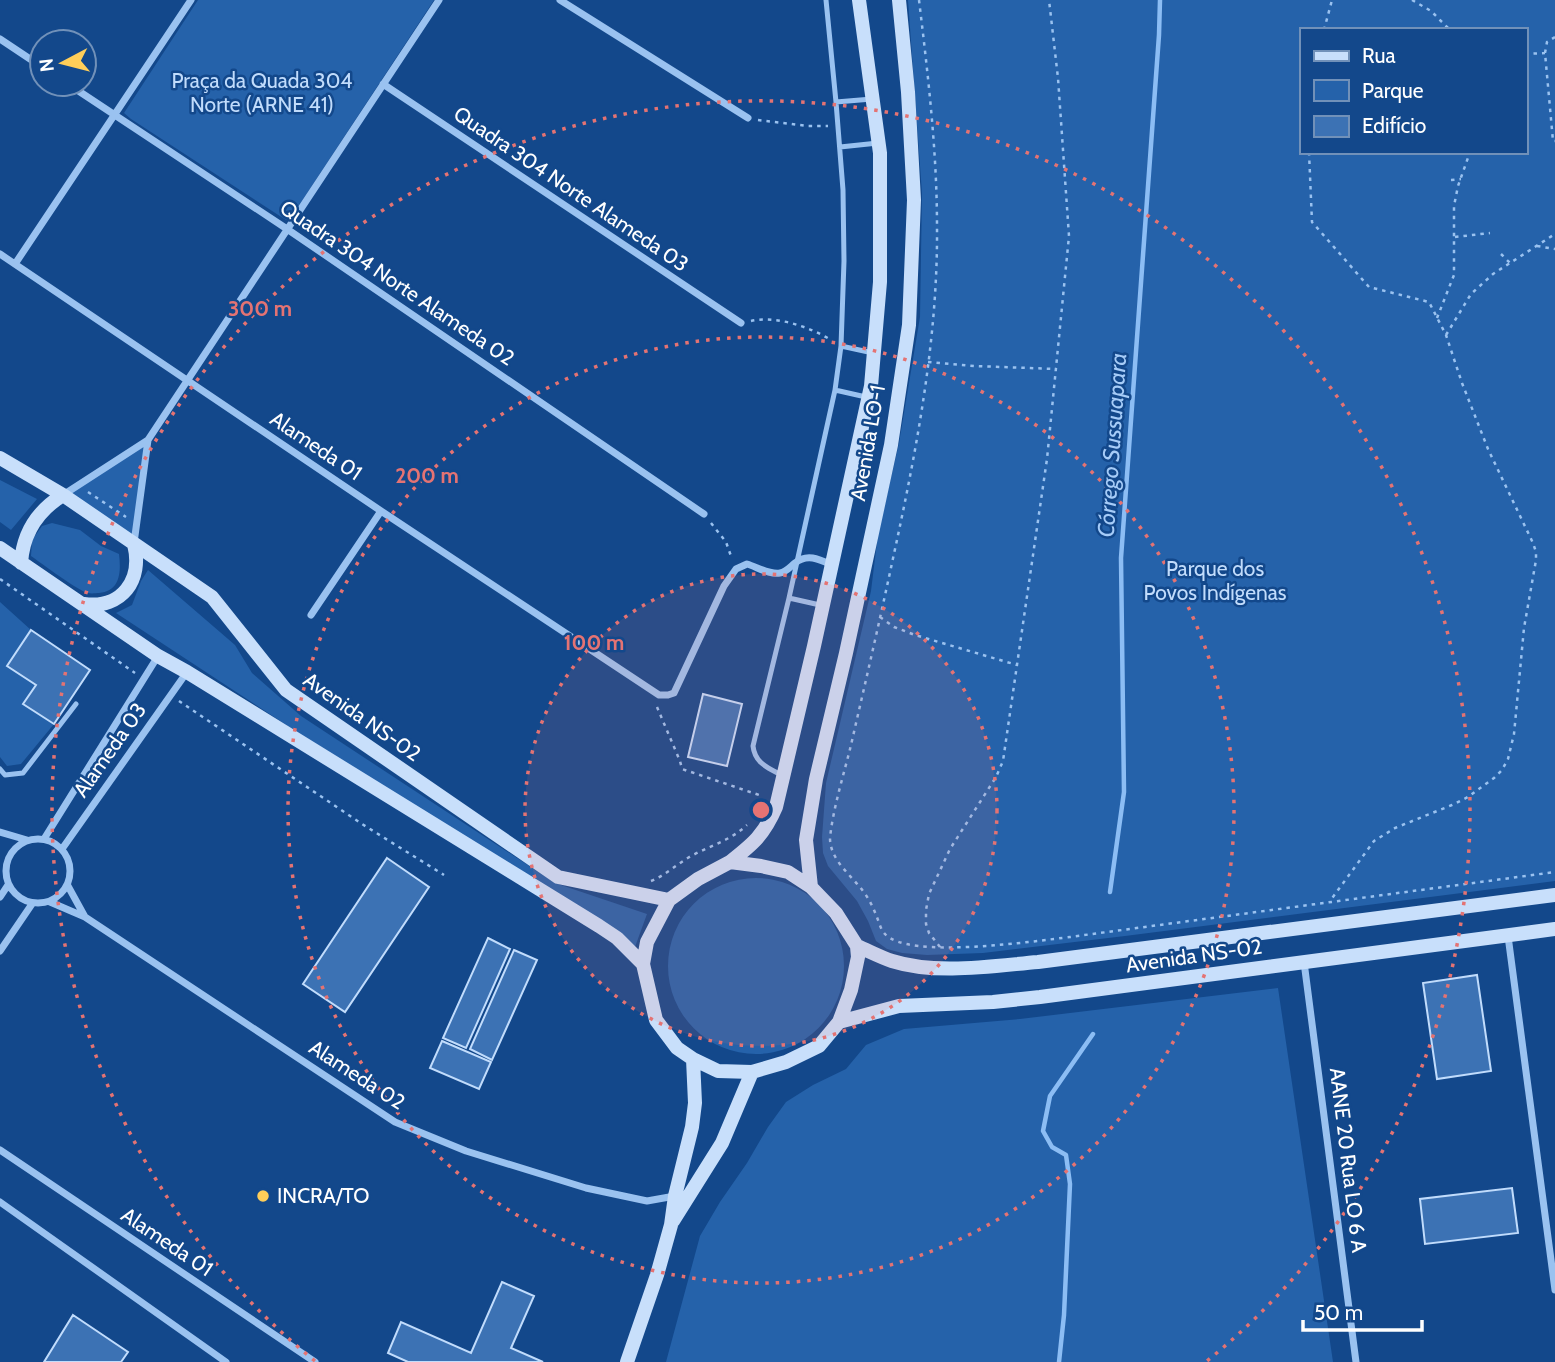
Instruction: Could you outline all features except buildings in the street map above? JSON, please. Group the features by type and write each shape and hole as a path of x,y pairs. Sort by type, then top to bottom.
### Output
{"street":[{"path":"15,264 191,0"},
{"path":"21,563 24,540 43,509 148,440 439,0"},
{"path":"560,0 748,118"},
{"name":"Avenida LO-1","path":"730,862 754,844 768,826 776,807 868,397 880,282 880,153 859,0"},
{"name":"Avenida LO-1","path":"811,887 806,840 816,779 891,445 909,325 914,200 899,0"},
{"path":"0,39 28,58"},
{"name":"Quadra 304 Norte Alameda 03","path":"383,85 741,323"},
{"name":"Quadra 304 Norte Alameda 02","path":"89,98 288,229 704,514"},
{"name":"Alameda 01","path":"0,254 648,688"},
{"path":"82,604 92,606 110,602 126,591 132,583 137,564 134,544 148,440"},
{"name":"Avenida NS-02","path":"0,458 63,495 212,597 286,690 558,877 669,900"},
{"path":"311,615 381,511"},
{"path":"0,548 158,656 187,671 600,926 617,938 643,964"},
{"path":"648,688 659,695 674,693 724,586 736,569 747,564 767,572 779,573 789,569 798,560 814,557 832,565"},
{"name":"Alameda 03","path":"44,839 158,656"},
{"name":"Alameda 03","path":"62,849 187,671"},
{"path":"0,832 27,840 44,839 62,849 71,869 68,886 50,902 32,904 14,894 8,885 0,858"},
{"path":"5,869 12,852 27,840"},
{"path":"730,862 788,872 811,887 836,913 857,946 859,957 839,1022 819,1046 786,1062 752,1072 718,1071 677,1048 656,1020 643,964 647,942 669,900 698,878 730,862"},
{"path":"0,897 8,885"},
{"name":"Alameda 02","path":"68,886 85,917 395,1122 466,1151 586,1188 647,1201 675,1196"},
{"name":"Avenida NS-02","path":"857,946 894,961 914,965 941,968 998,966 1555,895"},
{"path":"50,902 85,917"},
{"path":"0,951 32,904"},
{"name":"Avenida NS-02","path":"839,1022 906,1005 993,1002 1062,994 1555,929"},
{"path":"1508,935 1555,1290"},
{"name":"AANE 20 Rua LO 6 A","path":"1304,962 1356,1362"},
{"path":"626,1362 657,1275 671,1225 675,1196 692,1127 695,1103 693,1059"},
{"path":"671,1225 722,1143 752,1072"},
{"name":"Alameda 01","path":"0,1150 315,1362"},
{"path":"0,1202 226,1362"}],"lane":[{"path":"783,776 759,763 753,746 798,560 835,390 841,346 844,249 840,147 826,0"},
{"path":"836,102 872,99"},
{"path":"840,147 878,143"},
{"path":"841,346 874,353"},
{"path":"835,390 868,397"},
{"path":"789,598 823,605"},
{"path":"0,769 5,775 23,773 76,704"}],"path":[{"path":"941,947 929,933 926,924 927,903 950,849 1001,767 1047,459 1069,236 1058,78 1049,0"},
{"path":"1325,28 1332,0"},
{"path":"1412,0 1431,11 1448,28"},
{"path":"1555,37 1547,42 1545,54 1555,141"},
{"path":"1527,54 1545,54"},
{"path":"748,118 808,126 838,126"},
{"path":"1309,154 1312,222 1369,287 1429,302 1446,335 1484,438 1533,543 1536,560 1524,628 1512,745 1502,770 1452,806 1395,828 1374,841 1329,902"},
{"path":"1437,318 1454,275 1454,206 1469,154"},
{"path":"1451,180 1461,179"},
{"path":"1455,237 1490,233"},
{"path":"1446,335 1471,294 1493,274 1555,234"},
{"path":"1536,246 1555,249"},
{"path":"1501,254 1510,263"},
{"path":"741,323 757,319 800,326 818,332 841,346"},
{"path":"928,362 1056,369"},
{"path":"704,514 726,542 736,569"},
{"path":"0,579 144,678"},
{"path":"880,617 894,627 915,635 1017,665"},
{"path":"648,688 682,769 762,796"},
{"path":"170,695 362,824 444,875"},
{"path":"647,883 695,854 736,835 753,820"},
{"path":"831,834 830,843 834,855 867,897 884,933 896,941 941,947 969,947 1070,937 1555,872"}],"green space":[{"name":"Praça da Quada 304 Norte (ARNE 41)","path":"198,0 434,0 292,216 286,220 124,113"},
{"name":"Parque dos Povos Indígenas","path":"908,0 1555,0 1555,881 983,953 902,953 887,949 876,941 857,901 828,866 823,853 822,837 826,783 871,591 878,534 899,443 920,317 922,193"},
{"path":"148,440 134,544 63,495"},
{"path":"0,480 37,499 11,530 0,522"},
{"path":"52,523 80,530 101,546 119,554 118,579 112,588 99,593 89,593 69,583 31,556 32,540 42,526"},
{"path":"148,570 235,645 252,673 301,716 555,883 647,914 635,947 553,891 300,734 116,613 132,605"},
{"path":"0,602 31,630 90,670 54,724 21,764 7,766 0,757"},
{"path":"756,878 790,885 818,904 837,932 844,966 837,1000 818,1028 790,1047 756,1054 722,1047 694,1028 675,1000 668,966 675,932 694,904 722,885"},
{"path":"1278,988 1333,1362 666,1362 700,1236 720,1202 786,1102 846,1069 866,1045 904,1029 1020,1019"}],"waterway":[{"name":"Córrego Sussuapara","path":"1110,892 1124,792 1121,558 1160,0"},
{"name":"Córrego Sussuapara","path":"1059,1362 1070,1184 1066,1155 1052,1147 1043,1131 1050,1096 1093,1034"}],"place":[{"name":"INCRA/TO","path":"263,1196"}]}
